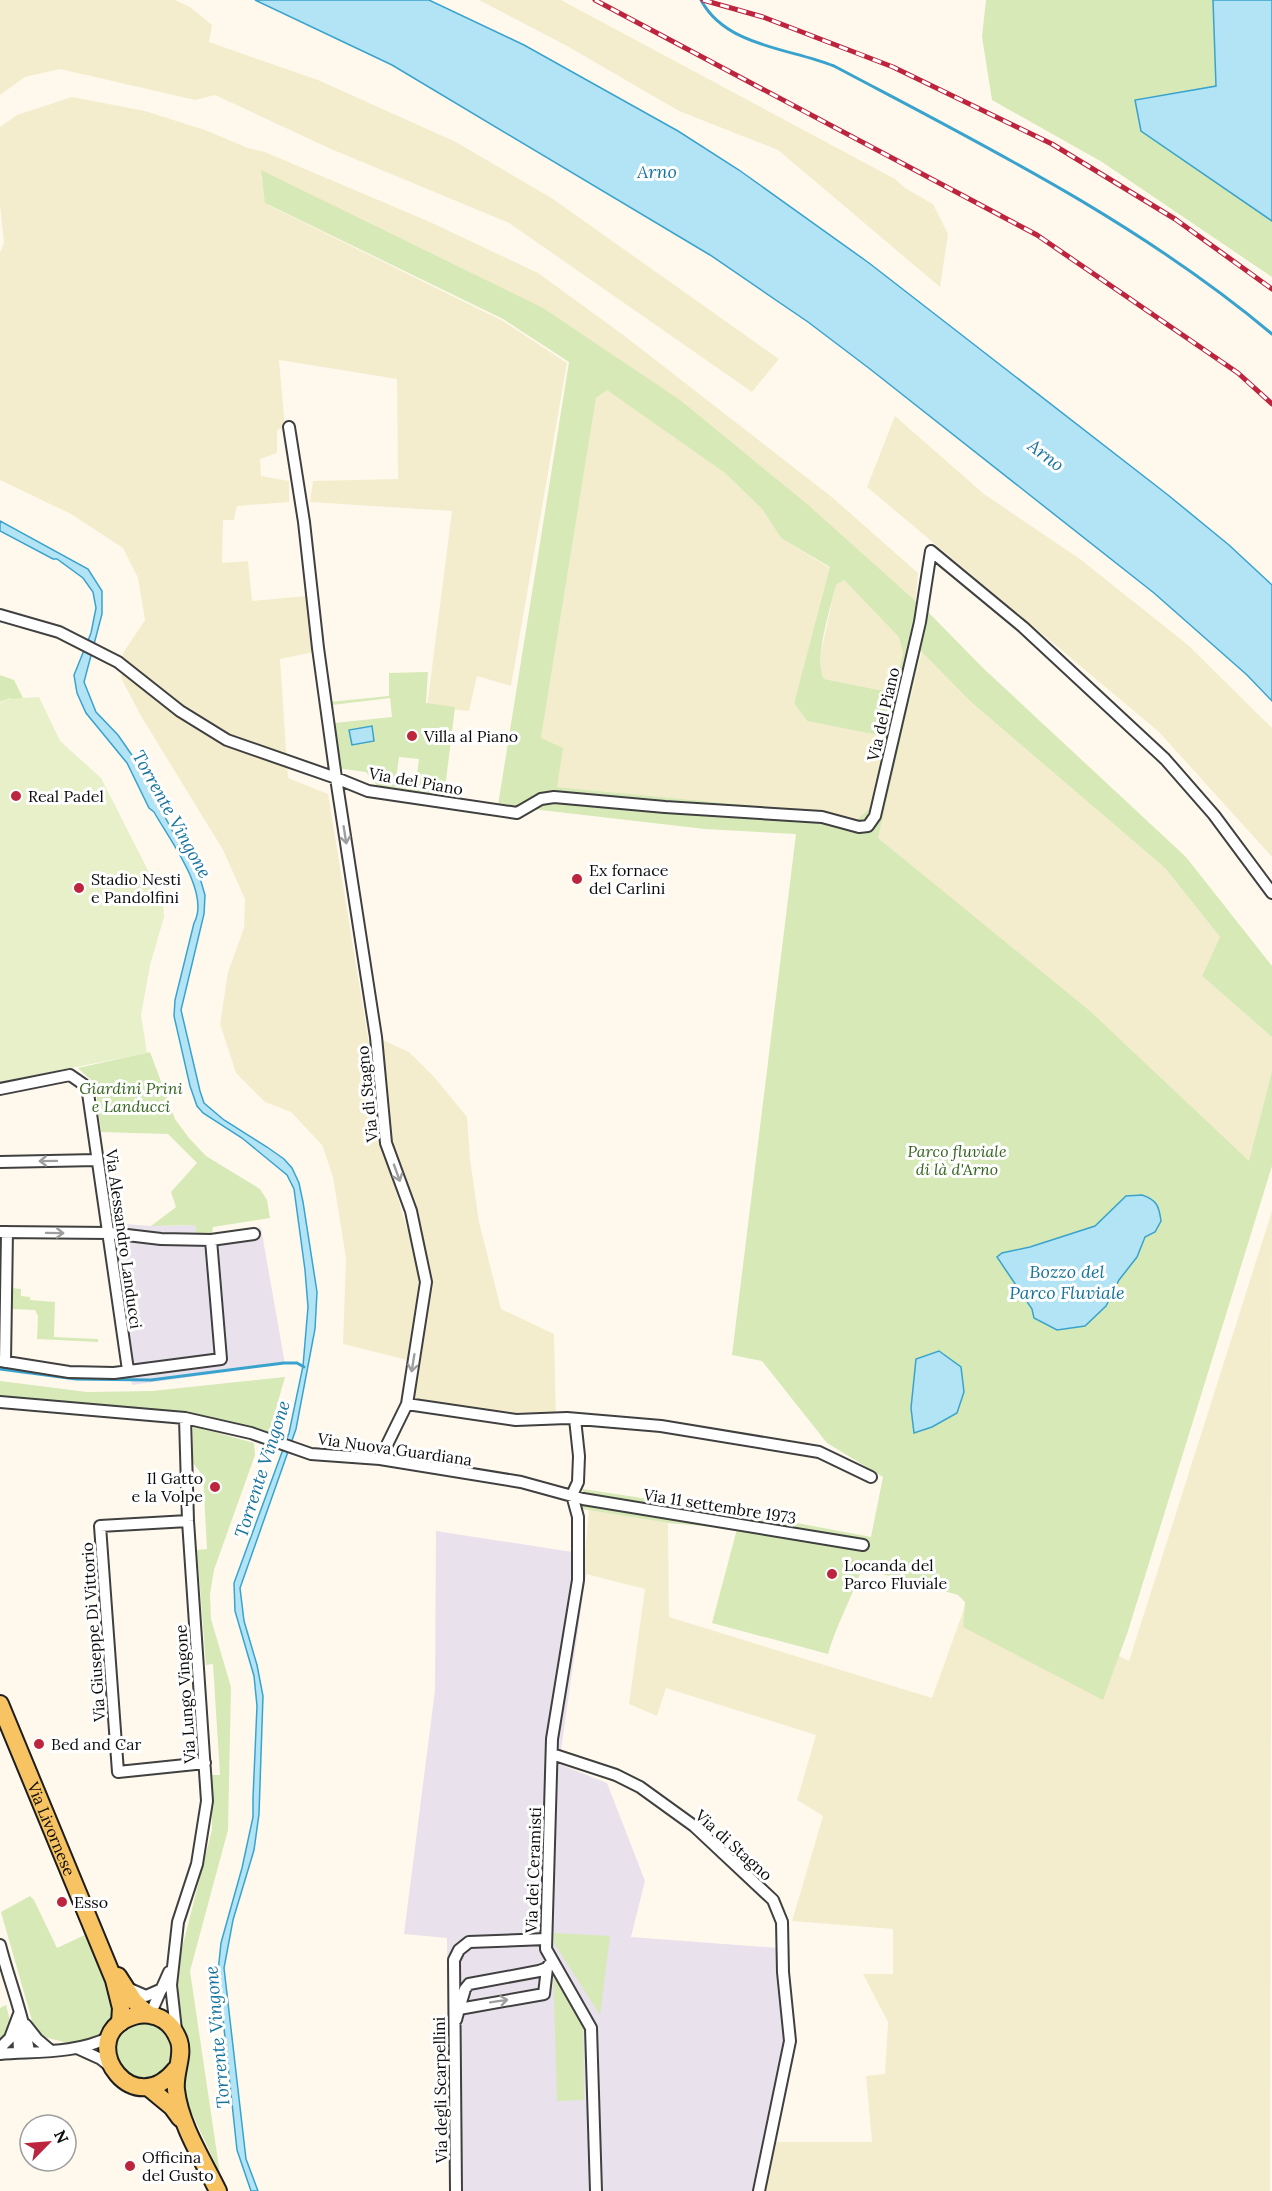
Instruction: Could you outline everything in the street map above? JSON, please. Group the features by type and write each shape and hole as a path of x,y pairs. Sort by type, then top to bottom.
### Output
{"main road":[{"name":"Via Livornese","path":"0,1704 104,1953 119,1997 122,2015 120,2023"},
{"name":"Via Livornese","path":"104,1953 135,2001 148,2014 159,2017 169,2024 176,2033"},
{"path":"148,2014 130,2017 120,2023 110,2037 107,2047 111,2067 117,2077 137,2087 148,2088 169,2078 176,2069 180,2057 180,2045 176,2033"},
{"path":"176,2069 178,2099 190,2133 218,2191"},
{"path":"148,2088 172,2107 190,2133"}],"street":[{"path":"289,427 304,522 336,778"},
{"name":"Via del Piano","path":"0,615 59,632 110,657 180,711 227,740 368,791 517,813 541,799 554,797 822,817 859,827 868,826 875,816 920,622 931,550 1023,627 1165,759 1214,815 1272,893"},
{"name":"Via di Stagno","path":"336,778 376,1037 386,1143 411,1211 426,1282 407,1404 380,1460"},
{"name":"Via Alessandro Landucci","path":"0,1089 70,1075 82,1084 88,1093 128,1370"},
{"path":"0,1162 97,1160"},
{"path":"211,1240 221,1359 114,1373 69,1372 2,1362 3,1232 110,1233 161,1239 211,1240 254,1234"},
{"name":"Via Nuova Guardiana","path":"0,1402 185,1418 251,1433 311,1454 380,1460 521,1482 572,1495"},
{"path":"407,1404 516,1420 575,1419 662,1426 819,1452 871,1477"},
{"name":"Via Lungo Vingone","path":"176,2033 171,1985 178,1922 197,1864 207,1801 188,1521 185,1418"},
{"path":"552,1754 552,1739 578,1580 578,1516 572,1495 578,1482 575,1419"},
{"name":"Via 11 settembre 1973","path":"572,1495 595,1501 863,1545"},
{"name":"Via Giuseppe Di Vittorio","path":"188,1521 100,1526 118,1772 205,1763"},
{"name":"Via di Stagno","path":"552,1754 616,1775 640,1787 694,1826 773,1900 782,1922 783,1972 790,2041 759,2191"},
{"name":"Via dei Ceramisti","path":"552,1754 546,1949 549,1964 591,2028 596,2191"},
{"name":"Via degli Scarpellini","path":"456,2191 454,1960 459,1950 469,1942 546,1939"},
{"path":"0,1945 26,2031 24,2052"},
{"name":"Via Lungo Vingone","path":"148,2014 173,1963"},
{"path":"459,2009 544,1994 549,1964"},
{"path":"454,2026 465,1989 469,1984 539,1971 549,1964"},
{"path":"123,1984 139,1995 146,1996 162,1989"},
{"path":"0,2048 10,2038 19,2014"},
{"path":"19,2014 33,2035 50,2050"},
{"path":"0,2054 89,2046 110,2037"},
{"path":"76,2048 91,2053 111,2067"}],"shaded area":[{"path":"0,0 175,0 190,7 212,25 209,42 318,80 456,142 553,199 779,359 752,392 509,223 331,149 215,95 195,100 60,69 25,77 0,95"},
{"path":"479,0 561,0 895,179 905,188 933,204 948,234 940,287 778,150 679,111 567,46"},
{"path":"72,97 145,111 265,152 430,222 538,273 622,334 833,498 918,573 915,608 704,422 261,176 268,205 503,321 567,363 511,686 477,676 469,711 427,707 452,511 310,502 313,481 398,479 397,379 279,360 285,427 277,430 277,453 260,459 261,476 289,481 289,502 237,506 234,520 223,520 222,563 248,561 252,601 307,596 314,652 280,659 288,778 328,794 369,1044 370,1103 418,1266 418,1315 411,1361 343,1344 346,1258 333,1177 322,1145 291,1112 265,1102 236,1073 220,1024 228,972 244,928 245,899 223,850 141,716 121,678 123,653 145,620 138,578 123,548 71,514 0,480 0,253 4,243 0,205 0,127 17,115"},
{"path":"607,389 725,473 762,509 781,538 830,568 794,703 807,721 882,736 886,744 870,808 856,820 820,812 557,787 541,738 596,397"},
{"path":"895,416 984,494 1080,559 1188,645 1272,728 1272,857 1159,732 867,487"},
{"path":"844,580 900,637 903,653 895,687 879,690 824,679 821,672 821,652 836,584"},
{"path":"922,651 971,702 1165,868 1220,937 1202,976 1272,1037 1272,1071 1249,1162 1116,1036 877,837"},
{"path":"376,1037 409,1052 435,1078 467,1117 479,1222 501,1309 554,1334 556,1418 516,1420 407,1404 426,1282 411,1211 386,1143"},
{"path":"1272,1211 1270,2191 754,2191 764,2142 872,2142 866,2076 885,2074 888,2022 863,1974 893,1974 893,1929 792,1921 823,1816 797,1800 816,1735 666,1688 657,1716 629,1704 645,1589 586,1574 585,1554 589,1510 668,1523 669,1617 932,1698 974,1581 1129,1661"},
{"path":"112,1223 151,1226 195,1225 196,1235 261,1228 285,1364 132,1385"},
{"path":"436,1531 585,1554 586,1574 559,1764 607,1783 645,1881 631,1937 778,1948 785,2040 754,2191 450,2191 447,1938 404,1934 435,1690"}],"green space":[{"path":"986,0 1213,0 1216,86 1135,100 1141,130 1272,221 1272,277 1102,162 992,100 982,37"},
{"name":"Parco fluviale di là d'Arno","path":"261,170 543,308 680,400 807,504 931,615 983,668 1186,857 1272,966 1272,1037 1202,976 1220,937 1165,868 971,702 921,651 878,838 1090,1011 1249,1161 1272,1071 1272,1166 1128,1631 1103,1700 963,1627 965,1602 958,1595 871,1571 860,1574 828,1654 712,1623 737,1529 668,1523 582,1509 583,1489 765,1517 871,1537 883,1477 827,1443 762,1361 732,1355 796,834 705,829 498,805 569,362 503,319 265,203","holes":["607,390 725,473 762,509 781,538 830,567 794,703 807,721 882,736 886,744 870,808 856,820 820,812 557,787 563,748 541,738 596,398","844,580 899,637 903,653 895,687 879,690 824,679 821,670 824,633 836,585"]},
{"name":"Villa al Piano","path":"428,672 426,703 455,707 444,797 380,789 366,772 336,768 329,702 389,696 389,673","holes":["390,698 392,717 334,723 332,705","399,757 419,759 416,782 396,779"]},
{"path":"0,675 14,680 25,702 30,741 10,698 0,702"},
{"name":"Stadio Nesti e Pandolfini","path":"39,697 60,741 101,778 163,900 164,917 150,965 141,1015 147,1053 0,1082 0,703 8,699"},
{"name":"Giardini Prini e Landucci","path":"150,1052 175,1119 206,1156 260,1189 267,1200 270,1218 213,1227 212,1233 196,1235 195,1225 151,1226 176,1207 171,1192 197,1163 168,1134 101,1132 95,1084 78,1068"},
{"path":"12,1288 21,1289 21,1296 30,1297 30,1300 55,1302 54,1337 98,1339 98,1342 37,1339 38,1316 35,1310 11,1309"},
{"path":"285,1377 269,1433 200,1416 0,1398 0,1381 87,1392 152,1391"},
{"path":"193,1426 254,1443 255,1455 214,1570 210,1594 211,1619 231,1687 228,1830 190,1971 220,2174 183,2094 181,2029 176,1999 179,1960 212,1830 211,1775 220,1775 213,1664 206,1665 197,1550 207,1549 203,1476 193,1463"},
{"path":"30,1896 57,1948 89,1933 114,1992 116,2018 103,2034 96,2038 68,2043 44,2037 33,2024 1,1912"},
{"path":"554,1933 610,1936 600,2015 554,1943"},
{"path":"553,1964 583,2017 584,2100 557,2101"},
{"path":"6,2005 10,2025 0,2043 0,2008"},
{"path":"138,2023 150,2023 160,2027 168,2035 172,2051 168,2067 160,2075 150,2079 138,2079 128,2075 120,2067 116,2057 116,2045 120,2035 128,2027"}],"water":[{"name":"Arno","path":"255,0 429,0 524,45 678,131 739,170 869,263 1168,495 1229,545 1272,585 1272,701 1247,675 1154,593 808,322 710,255 392,65"},
{"path":"1213,0 1272,0 1272,221 1141,131 1135,100 1216,86"},
{"path":"0,521 88,569 102,591 102,614 84,682 96,712 118,735 136,761 200,878 205,895 204,914 181,1010 200,1091 204,1103 224,1120 284,1159 292,1168 299,1183 303,1202 317,1292 315,1329 296,1429 240,1588 244,1621 263,1696 259,1814 254,1850 233,1920 224,1968 246,2159 258,2191 251,2191 237,2150 218,1972 221,1943 242,1868 253,1817 257,1706 254,1676 235,1611 234,1583 289,1433 303,1366 308,1307 294,1189 287,1175 242,1138 203,1113 197,1106 190,1086 174,1016 175,1000 198,911 197,897 186,866 154,812 149,808 127,763 86,713 77,693 74,675 91,633 96,608 93,592 83,578 57,559 0,531"},
{"path":"372,726 374,741 352,745 349,730"},
{"name":"Bozzo del Parco Fluviale","path":"1142,1195 1156,1204 1161,1221 1155,1232 1145,1237 1137,1257 1119,1280 1106,1306 1085,1326 1057,1330 1034,1318 1032,1309 997,1257 1002,1253 1030,1247 1095,1226 1126,1196"},
{"path":"939,1351 961,1367 964,1392 957,1413 932,1427 914,1433 911,1408 916,1359"}],"waterway":[{"path":"701,0 712,16 726,28 742,37 834,66 1060,188 1169,257 1272,334"},
{"path":"0,1369 76,1379 151,1380 284,1363 297,1363 304,1367"}],"railway":[{"path":"595,0 1037,235 1238,373 1272,404"},
{"path":"703,0 763,17 893,67 1052,144 1175,219 1272,289"}],"place":[{"name":"Villa al Piano","path":"412,736"},
{"name":"Real Padel","path":"16,796"},
{"name":"Ex fornace del Carlini","path":"577,879"},
{"name":"Stadio Nesti e Pandolfini","path":"79,888"},
{"name":"Il Gatto e la Volpe","path":"215,1487"},
{"name":"Locanda del Parco Fluviale","path":"832,1574"},
{"name":"Bed and Car","path":"39,1744"},
{"name":"Esso","path":"62,1902"},
{"name":"Officina del Gusto","path":"130,2166"}],"water label":[{"name":"Torrente Vingone","path":"172,814"},
{"name":"Torrente Vingone","path":"262,1469"},
{"name":"Torrente Vingone","path":"217,2037"}]}
